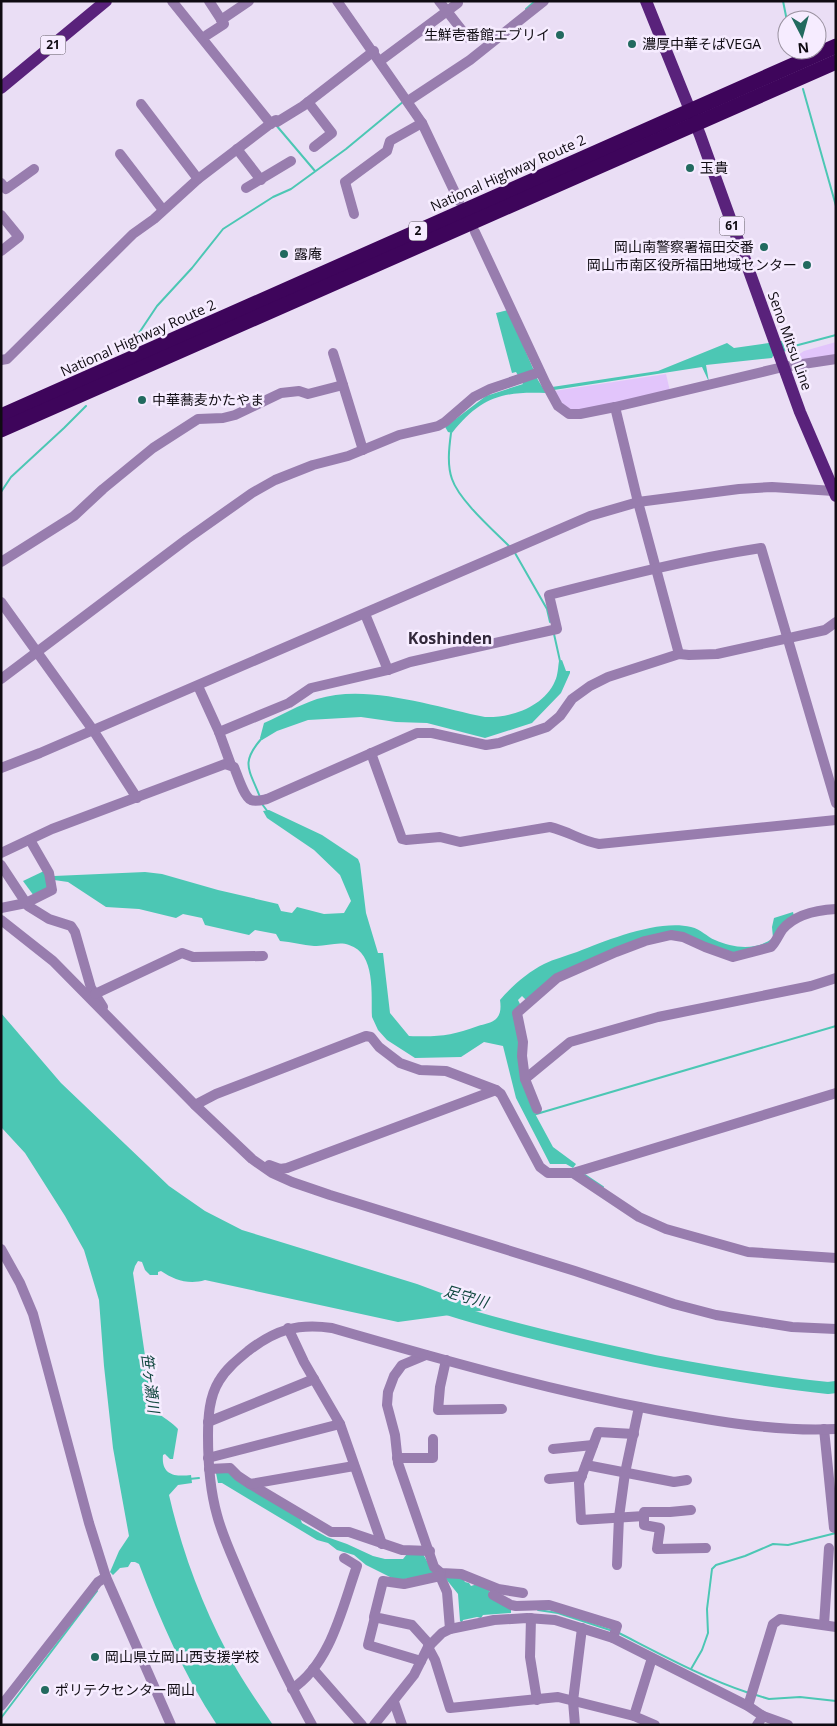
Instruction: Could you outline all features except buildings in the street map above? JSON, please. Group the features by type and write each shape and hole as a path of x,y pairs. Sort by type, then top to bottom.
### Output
{"highway":[{"name":"National Highway Route 2","path":"1,430 692,117 836,46"},
{"name":"National Highway Route 2","path":"1,416 692,117 836,62"}],"main road":[{"name":"21","path":"1,88 106,1"},
{"name":"Seno Mitsu Line","path":"646,1 692,117 778,355 835,493"}],"street":[{"path":"172,1 273,122"},
{"path":"180,1 207,35 228,66"},
{"path":"207,35 224,24 209,1"},
{"path":"222,20 249,1"},
{"path":"338,1 422,123 459,201"},
{"path":"439,1 468,38"},
{"path":"408,101 470,60 544,1"},
{"path":"380,61 458,3"},
{"path":"1,360 7,359 133,234 198,179 273,122 277,122 308,102 374,51"},
{"path":"308,102 332,133 314,147"},
{"path":"141,104 198,179"},
{"path":"354,214 345,182 387,151 390,141 422,123"},
{"path":"237,149 261,180"},
{"path":"120,154 163,210"},
{"path":"246,188 291,161"},
{"path":"1,183 6,190 34,169"},
{"path":"1,215 19,237 1,251"},
{"path":"475,232 546,384 558,406 570,414 580,414 615,407 783,367 836,359"},
{"path":"333,354 363,450"},
{"path":"1,679 187,539 252,493 275,480 314,465 348,456 399,435 438,426 474,397 490,389 540,372"},
{"path":"1,562 74,516 103,489 153,448 198,419 223,418 235,415 281,393 299,391 308,394 343,385"},
{"path":"615,407 678,654"},
{"path":"1,768 198,686 590,516 638,502 772,487 835,493"},
{"path":"220,732 289,703 310,688 388,670 410,662 557,629 548,595 719,554 761,548 786,638 836,802"},
{"path":"1,602 93,730 137,798"},
{"path":"365,614 388,670"},
{"path":"198,686 220,732 231,765 234,767 246,797 251,800 262,800 417,734 432,733 486,745 499,743 548,727 560,716 572,699 590,686 608,677 678,654 689,656 717,654 825,630 836,622"},
{"path":"371,753 402,839 406,840 440,837 460,842 550,827 562,829 586,842 599,844 836,820"},
{"path":"1,853 52,829 225,764 231,765"},
{"path":"1,908 26,903 52,890 51,879 30,840"},
{"path":"1,864 26,903 41,915 71,926 75,932 92,988 103,1004 103,1012"},
{"path":"537,1109 525,1079 522,1056 523,1042 517,1013 557,978 626,948 671,935 684,937 704,948 730,956 750,953 771,947 781,931 794,920 816,911 836,909"},
{"path":"1,920 53,961 195,1105 258,1163 272,1173 330,1195 575,1271 674,1304 716,1315 792,1327 836,1329"},
{"path":"95,994 182,953 193,958 263,956"},
{"path":"525,1079 570,1042 658,1017 811,986 836,978"},
{"path":"195,1105 216,1094 366,1036 371,1037 379,1047 400,1063 420,1070 446,1071 496,1090 501,1094 540,1168 548,1173 573,1173 836,1093"},
{"path":"258,1163 280,1169 287,1168 496,1090"},
{"path":"573,1173 639,1217 666,1229 748,1252 836,1258"},
{"path":"2,1254 20,1282 33,1314 88,1523 106,1577 171,1725"},
{"path":"312,1725 260,1623 231,1554 217,1515 209,1469 208,1422 214,1391 227,1370 251,1349 275,1333 288,1328 313,1325 332,1328 524,1382 639,1407 715,1421 773,1428 836,1429"},
{"path":"288,1328 314,1380 340,1424 382,1544"},
{"path":"426,1355 402,1365 394,1376 388,1392 387,1405 395,1435 398,1463 434,1567 441,1575 447,1592 450,1629"},
{"path":"446,1360 440,1387 438,1410 502,1409"},
{"path":"208,1422 314,1380"},
{"path":"617,1565 619,1518 625,1473 639,1407"},
{"path":"208,1458 340,1424"},
{"path":"824,1430 834,1528"},
{"path":"634,1434 598,1432 579,1484 581,1520 644,1516"},
{"path":"398,1458 433,1458 433,1439"},
{"path":"553,1449 594,1445"},
{"path":"586,1464 674,1482 687,1480"},
{"path":"250,1484 354,1466"},
{"path":"209,1469 230,1468 250,1484 331,1532 348,1532 402,1550 430,1551"},
{"path":"549,1479 582,1476"},
{"path":"691,1510 644,1512 644,1526 660,1528 658,1549 706,1548"},
{"path":"824,1625 829,1548"},
{"path":"292,1689 303,1682 327,1646 358,1566 344,1558"},
{"path":"421,1661 368,1645 383,1580 404,1584 441,1575 461,1574 498,1589 524,1592"},
{"path":"1,1706 98,1582 106,1577"},
{"path":"493,1594 516,1606 549,1605 617,1626 614,1633"},
{"path":"375,1617 412,1626 429,1646 450,1708 558,1697 634,1716 655,1725"},
{"path":"531,1618 530,1657 537,1700"},
{"path":"374,1725 414,1676 429,1646 442,1633 450,1629 494,1620 531,1618 555,1620 582,1628 614,1633 652,1658 751,1698 763,1716 788,1725"},
{"path":"751,1698 773,1624 780,1620 836,1627"},
{"path":"575,1725 573,1701 582,1628"},
{"path":"634,1716 652,1658"},
{"path":"313,1669 362,1725"},
{"path":"394,1702 402,1725"},
{"path":"757,1725 763,1716"}],"shaded area":[{"path":"508,310 538,380 546,393 516,393 493,399 482,404 472,412 452,433 448,432 444,425 457,418 486,396 523,384 516,372 512,373 496,313"},
{"path":"782,341 786,351 772,358 706,365 709,382 702,367 554,390 552,387 658,371 727,343 734,348"},
{"path":"836,342 836,356 791,363 789,361 804,351"},
{"path":"666,374 670,391 576,411 560,401 554,391"},
{"path":"562,660 566,671 570,671 570,673 561,693 532,723 485,738 427,723 396,722 361,717 308,720 277,731 262,740 260,738 264,723 310,701 337,695 379,695 401,698 485,717 516,713 535,704 550,690 556,679 559,661"},
{"path":"269,810 322,835 358,859 366,913 378,953 383,953 390,1013 409,1036 452,1034 492,1022 500,1013 500,1000 532,971 544,964 633,932 678,925 695,928 722,943 744,947 759,945 773,938 772,927 774,918 793,912 794,916 772,944 731,955 688,935 615,950 526,1000 522,996 518,1000 533,1110 553,1147 576,1164 573,1168 566,1164 550,1164 516,1098 503,1046 484,1042 461,1057 415,1058 387,1040 378,1030 372,1017 368,965 358,949 345,944 314,946 280,941 276,934 255,930 249,935 205,925 202,918 183,914 176,918 139,909 106,907 68,882 54,880 54,876 145,872 162,874 278,904 281,911 292,913 297,907 324,914 344,913 351,901 340,875 314,850 267,818 263,811"},
{"path":"44,871 49,888 34,896 23,881"},
{"path":"1,1013 61,1083 169,1186 205,1211 242,1230 417,1284 487,1310 398,1322 205,1280 182,1281 161,1271 158,1272 158,1275 150,1275 145,1270 142,1262 138,1261 135,1266 133,1273 151,1397 159,1413 178,1429 173,1459 170,1459 165,1454 163,1455 164,1467 175,1475 191,1475 192,1483 178,1485 169,1495 181,1540 188,1563 215,1628 241,1677 273,1725 217,1725 173,1647 139,1564 131,1562 128,1567 120,1568 113,1575 110,1572 119,1551 129,1536 113,1448 99,1300 84,1250 65,1216 25,1153 1,1127"},
{"path":"228,1469 300,1518 302,1523 327,1537 385,1559 403,1559 407,1554 423,1554 432,1570 462,1577 471,1586 477,1584 489,1590 492,1596 511,1607 511,1613 483,1615 481,1618 463,1620 462,1623 460,1621 458,1594 446,1579 431,1576 396,1580 366,1565 354,1555 337,1550 328,1543 317,1540 222,1483 218,1483 216,1473"}],"waterway":[{"path":"526,9 535,1"},
{"path":"783,1 785,10"},
{"path":"803,89 836,206"},
{"path":"129,348 157,306 192,268 223,229 273,197 291,189 346,149 404,101"},
{"path":"276,125 315,171"},
{"path":"783,349 836,335"},
{"path":"1,492 11,477 86,406"},
{"path":"451,433 449,468 456,487 477,514 509,546"},
{"path":"515,553 547,609 550,622"},
{"path":"554,634 560,661"},
{"path":"260,797 250,773 249,760 262,738"},
{"path":"262,804 268,812"},
{"path":"533,1115 836,1026"},
{"path":"585,1175 603,1187"},
{"name":"足守川","path":"444,1308 549,1337 655,1361 763,1380 828,1388 836,1387"},
{"path":"189,1479 199,1478"},
{"path":"691,1669 702,1650 708,1633 707,1609 712,1569 716,1565 745,1556 773,1544 788,1545 836,1533"},
{"path":"1,1718 97,1591"},
{"path":"538,1610 558,1613 613,1631"},
{"path":"619,1633 699,1673 749,1693"},
{"path":"756,1695 769,1699 800,1697 836,1701"}],"place":[{"name":"生鮮壱番館エブリイ","path":"560,35"},
{"name":"濃厚中華そばVEGA","path":"632,44"},
{"name":"玉貴","path":"690,168"},
{"name":"岡山南警察署福田交番","path":"764,247"},
{"name":"露庵","path":"284,254"},
{"name":"岡山市南区役所福田地域センター","path":"807,265"},
{"name":"中華蕎麦かたやま","path":"142,400"},
{"name":"岡山県立岡山西支援学校","path":"95,1657"},
{"name":"ポリテクセンター岡山","path":"45,1690"}],"district":[{"name":"Koshinden","path":"450,638"}],"water label":[{"name":"笹ヶ瀬川","path":"150,1383"}]}
